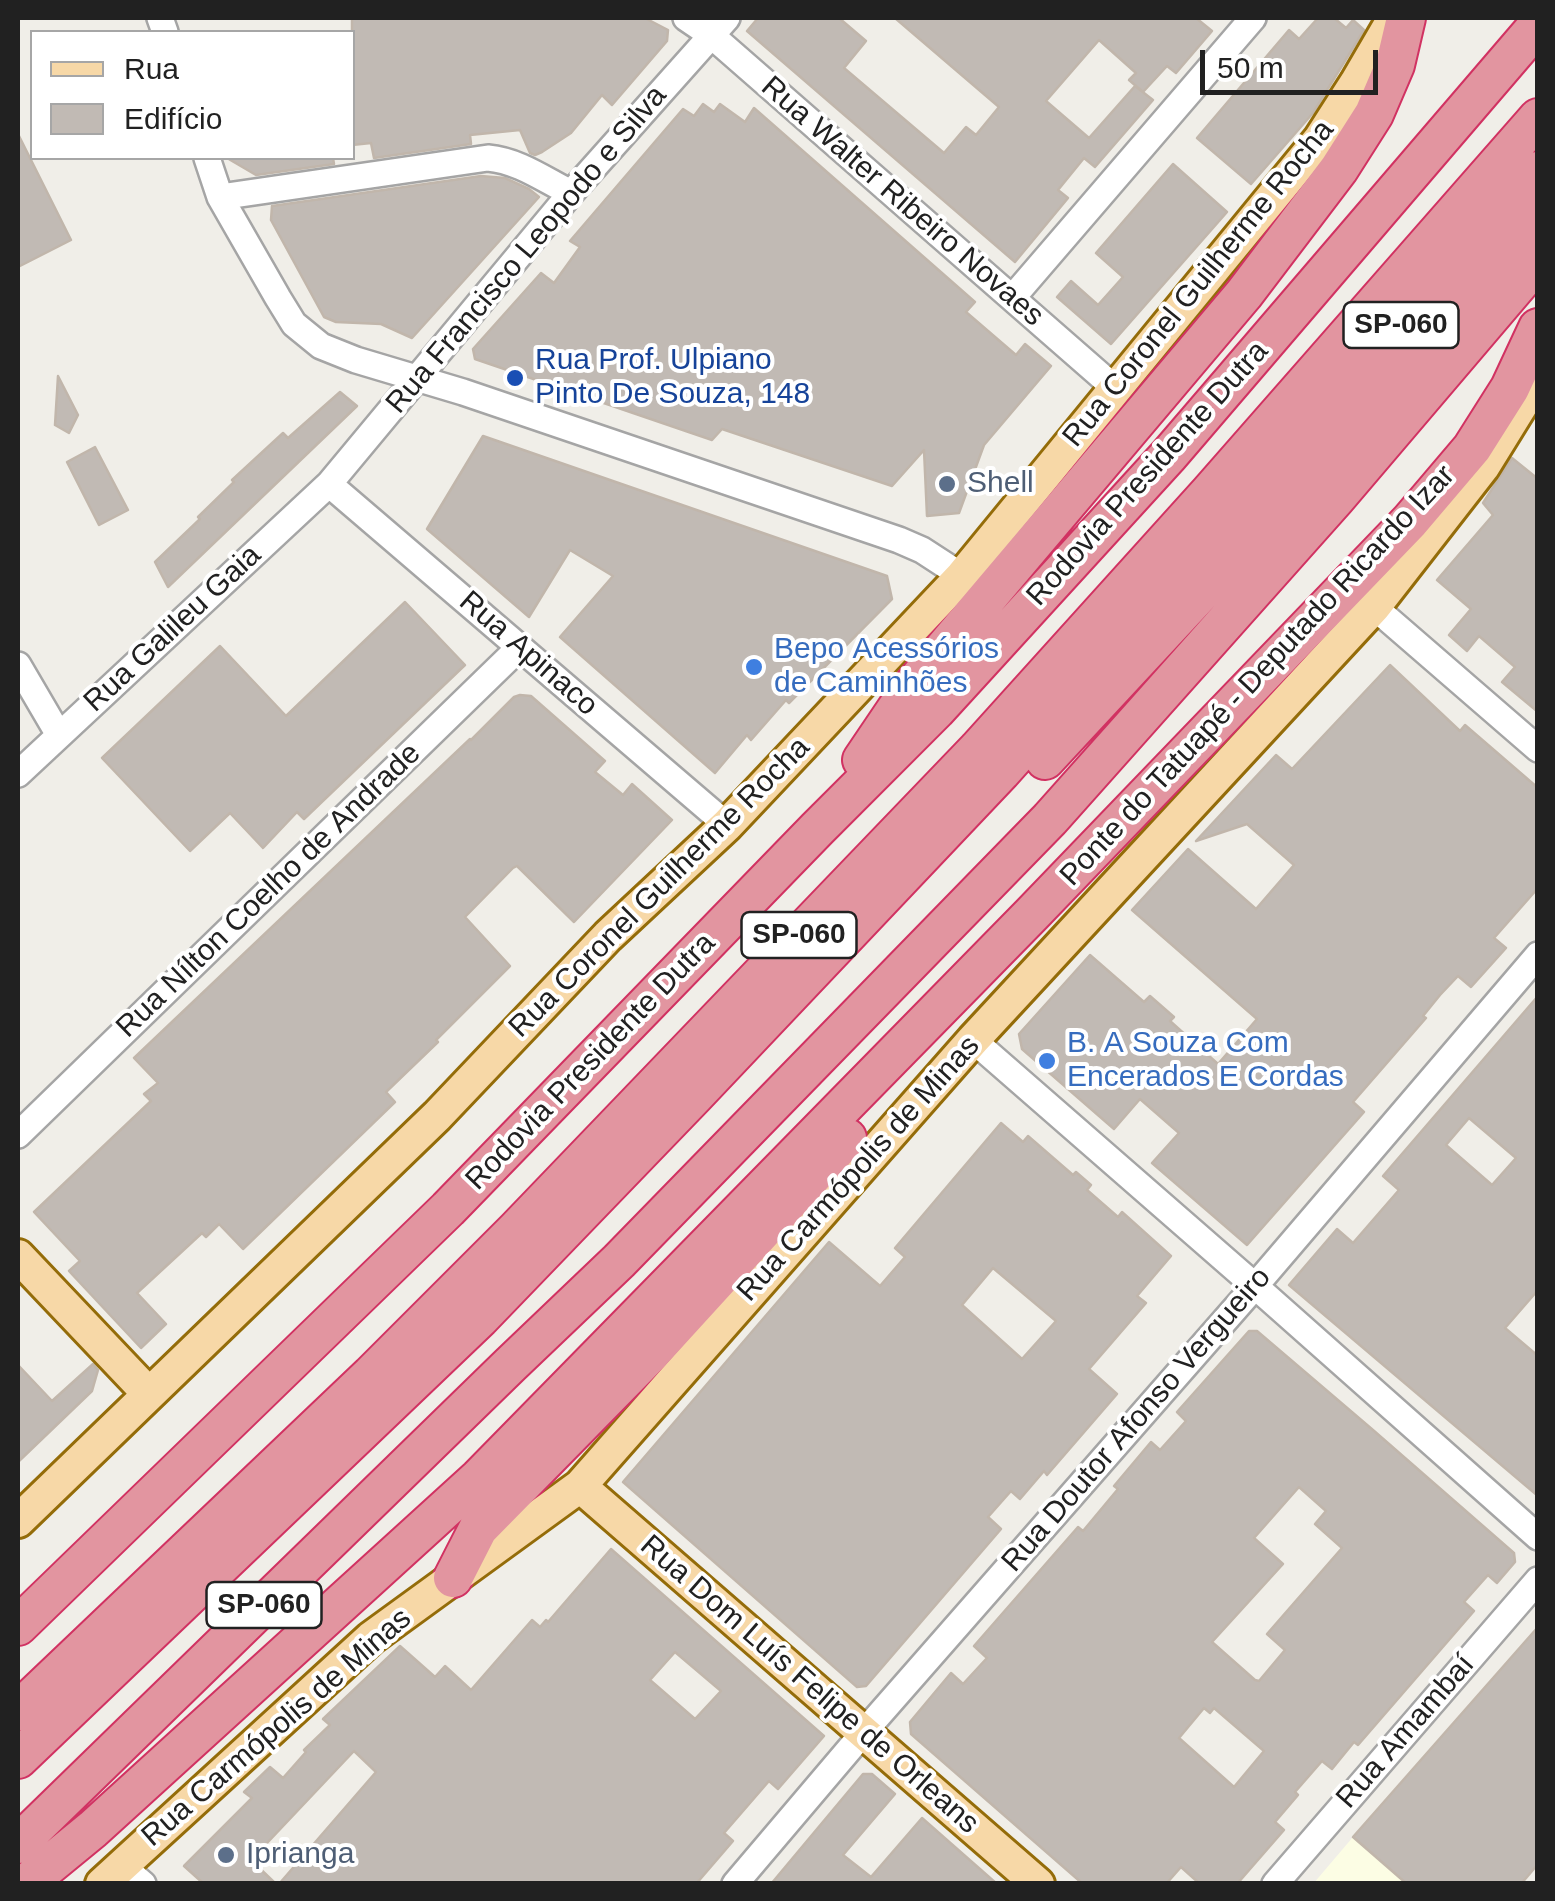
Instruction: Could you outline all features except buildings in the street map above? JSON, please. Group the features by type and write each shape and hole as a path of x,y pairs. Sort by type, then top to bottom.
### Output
{"highway":[{"path":"816,829 910,689 1244,294 1340,170 1374,114 1395,65 1406,18"},
{"name":"Rodovia Presidente Dutra","path":"18,1626 448,1210 936,710 1169,455 1493,78 1537,21"},
{"path":"1493,78 1538,38"},
{"name":"Rodovia Presidente Dutra","path":"18,1710 516,1230 978,749 1538,118"},
{"name":"SP-060","path":"18,1760 480,1318 750,1037 1001,772 1538,171"},
{"path":"750,1037 821,998 1496,276 1538,206"},
{"name":"SP-060","path":"18,1844 620,1262 1050,819 1336,498 1538,261"},
{"name":"Ponte do Tatuapé - Deputado Ricardo Izar","path":"1032,914 1410,521 1472,448 1510,388 1538,328"},
{"path":"453,1578 478,1530 651,1353 932,1046 1032,914"},
{"path":"26,1884 92,1829 479,1478 1032,914"}],"main road":[{"name":"Rua Coronel Guilherme Rocha","path":"18,1521 437,1116 608,936 726,825 962,576 1320,138 1394,18"},
{"name":"Rua Carmópolis de Minas","path":"122,1877 372,1638 580,1486 973,1040 1374,606 1483,467 1538,378"},
{"path":"18,1256 149,1394"},
{"name":"Rua Dom Luís Felipe de Orleans","path":"580,1486 1038,1884"}],"street":[{"name":"Rua Walter Ribeiro Novaes","path":"686,18 719,26 1116,388"},
{"path":"1013,297 1253,18"},
{"name":"Rua Francisco Leopodo e Silva","path":"329,484 571,193 719,26"},
{"path":"220,197 488,158 523,166 571,193"},
{"path":"208,160 220,197 294,324 321,346 899,540 962,576"},
{"name":"Rua Apinaco","path":"329,484 726,825"},
{"name":"Rua Galileu Gaia","path":"18,774 329,484"},
{"path":"1374,606 1538,749"},
{"name":"Rua Nílton Coelho de Andrade","path":"18,1135 520,647"},
{"path":"18,665 59,734"},
{"name":"Rua Doutor Afonso Vergueiro","path":"735,1884 1538,955"},
{"path":"973,1040 1538,1537"},
{"name":"Rua Amambaí","path":"1275,1884 1538,1580"}],"shaded area":[{"path":"1353,1837 1408,1884 1313,1884"}],"place":[{"name":"Rua Prof. Ulpiano Pinto De Souza, 148","path":"515,378"},
{"name":"Shell","path":"947,484"},
{"name":"Bepo Acessórios de Caminhões","path":"754,667"},
{"name":"B. A Souza Com Encerados E Cordas","path":"1047,1061"},
{"name":"Iprianga","path":"226,1855"}]}
